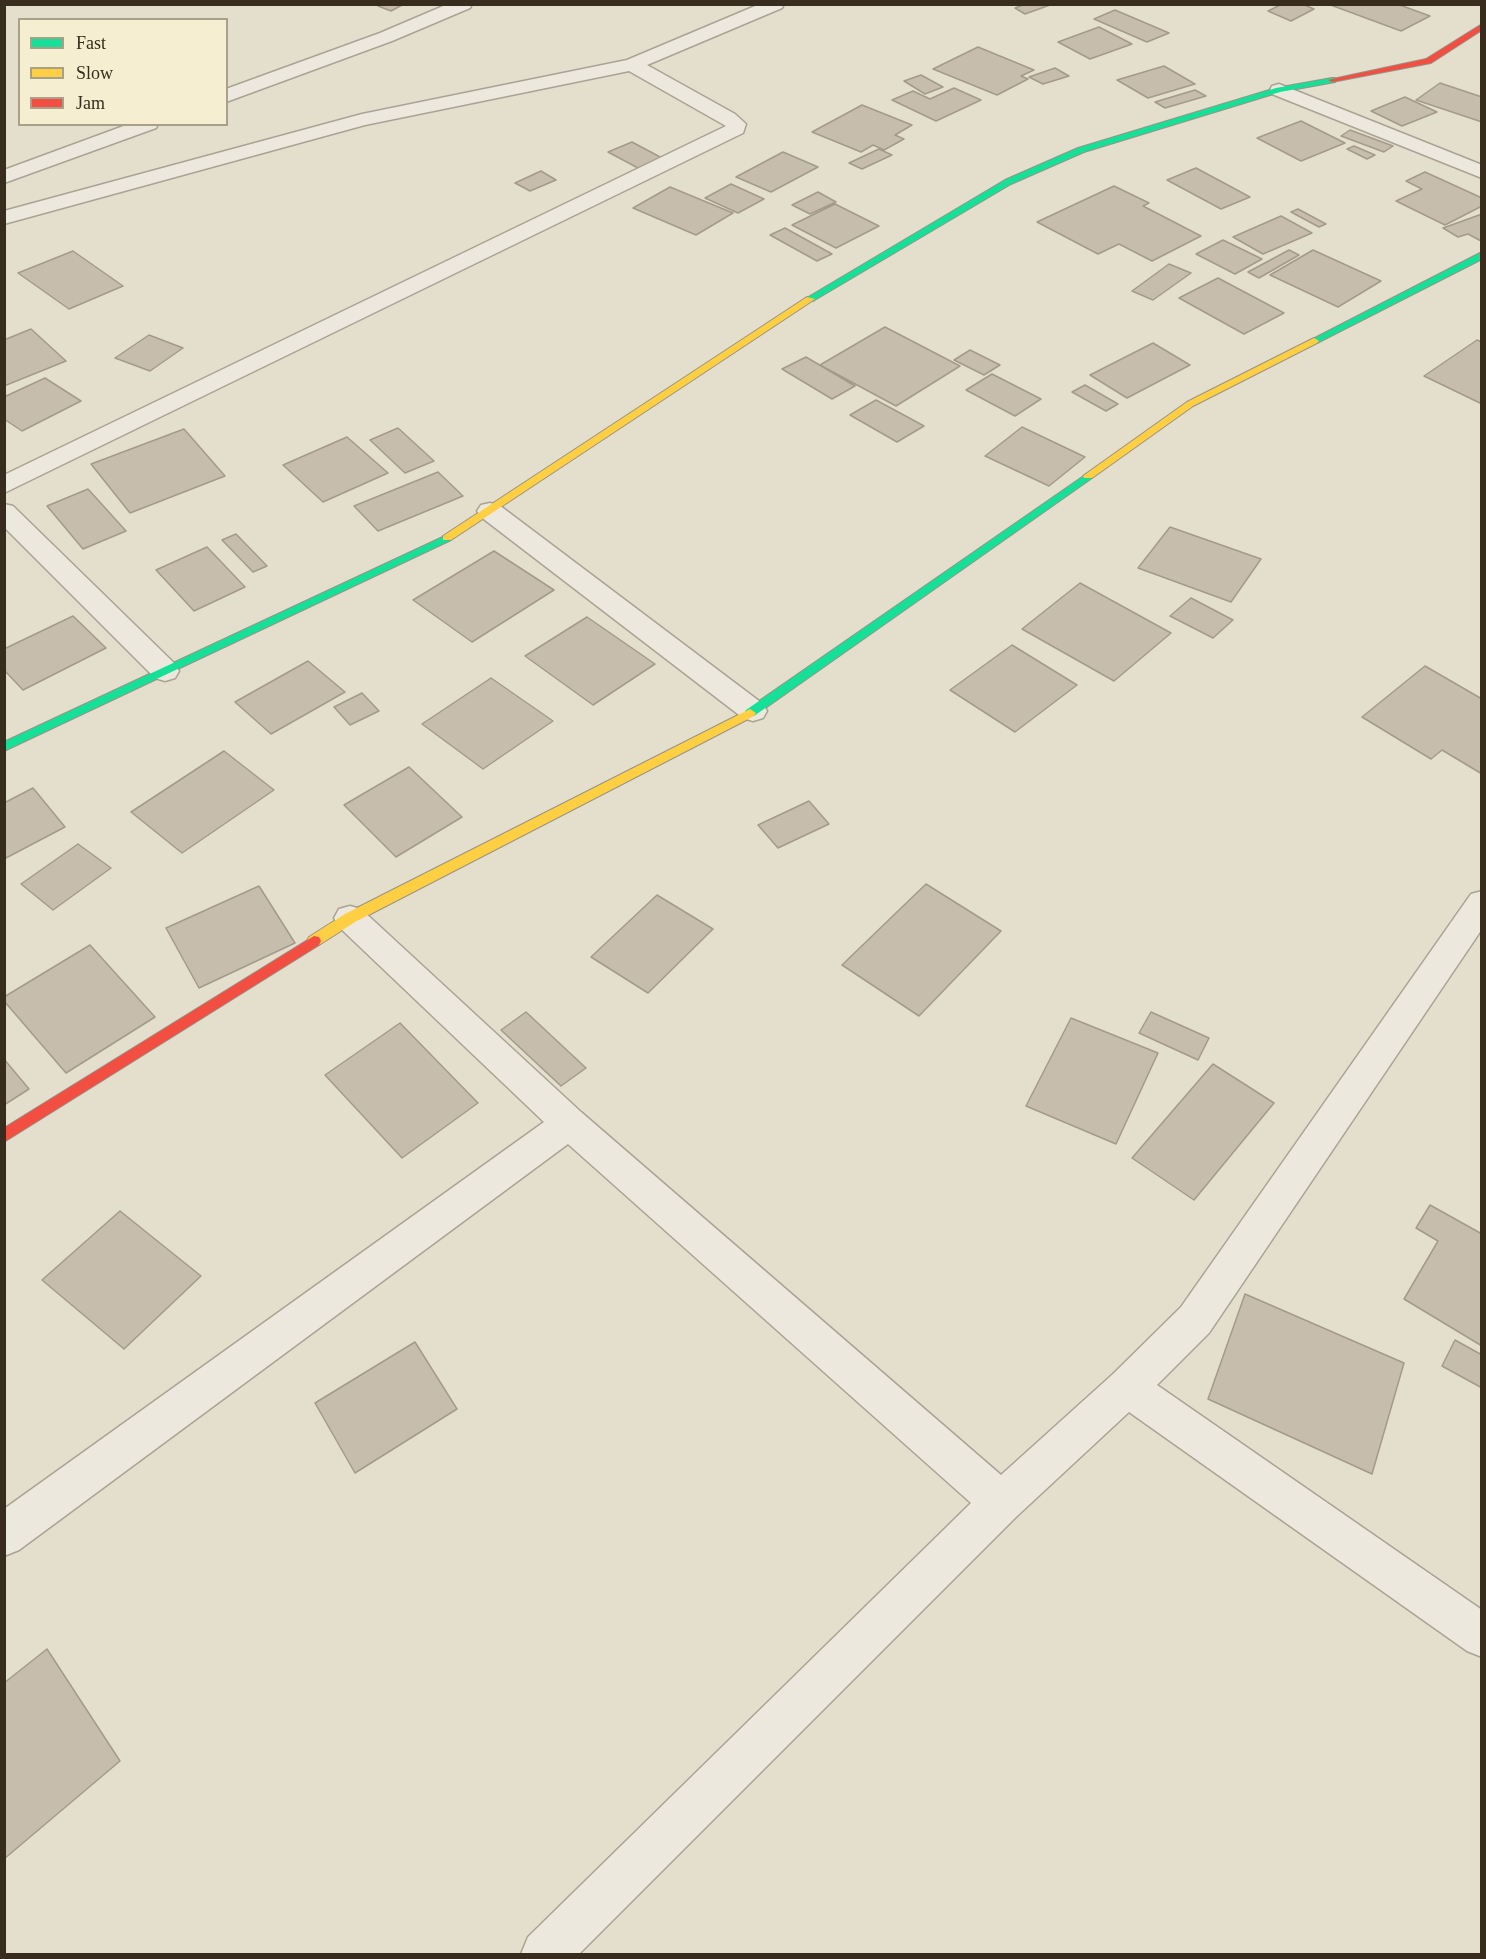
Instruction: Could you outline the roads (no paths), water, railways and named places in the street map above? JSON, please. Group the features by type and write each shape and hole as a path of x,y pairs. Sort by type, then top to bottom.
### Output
{"street":[{"path":"228,95 386,37 464,4"},
{"path":"4,218 362,120 632,65 776,4"},
{"path":"4,747 451,536 813,297 1008,182 1081,150 1279,90 1428,61 1482,26"},
{"path":"4,485 736,129 736,124 728,118 632,65"},
{"path":"1279,90 1482,172"},
{"path":"4,177 144,126"},
{"path":"4,1136 350,918 753,711 1190,404 1482,255"},
{"path":"490,511 753,711"},
{"path":"4,512 165,671"},
{"path":"544,1954 1001,1502 1127,1387 1195,1320 1482,903"},
{"path":"350,918 569,1123 1001,1502"},
{"path":"4,1535 569,1123"},
{"path":"1127,1387 1482,1636"}]}
